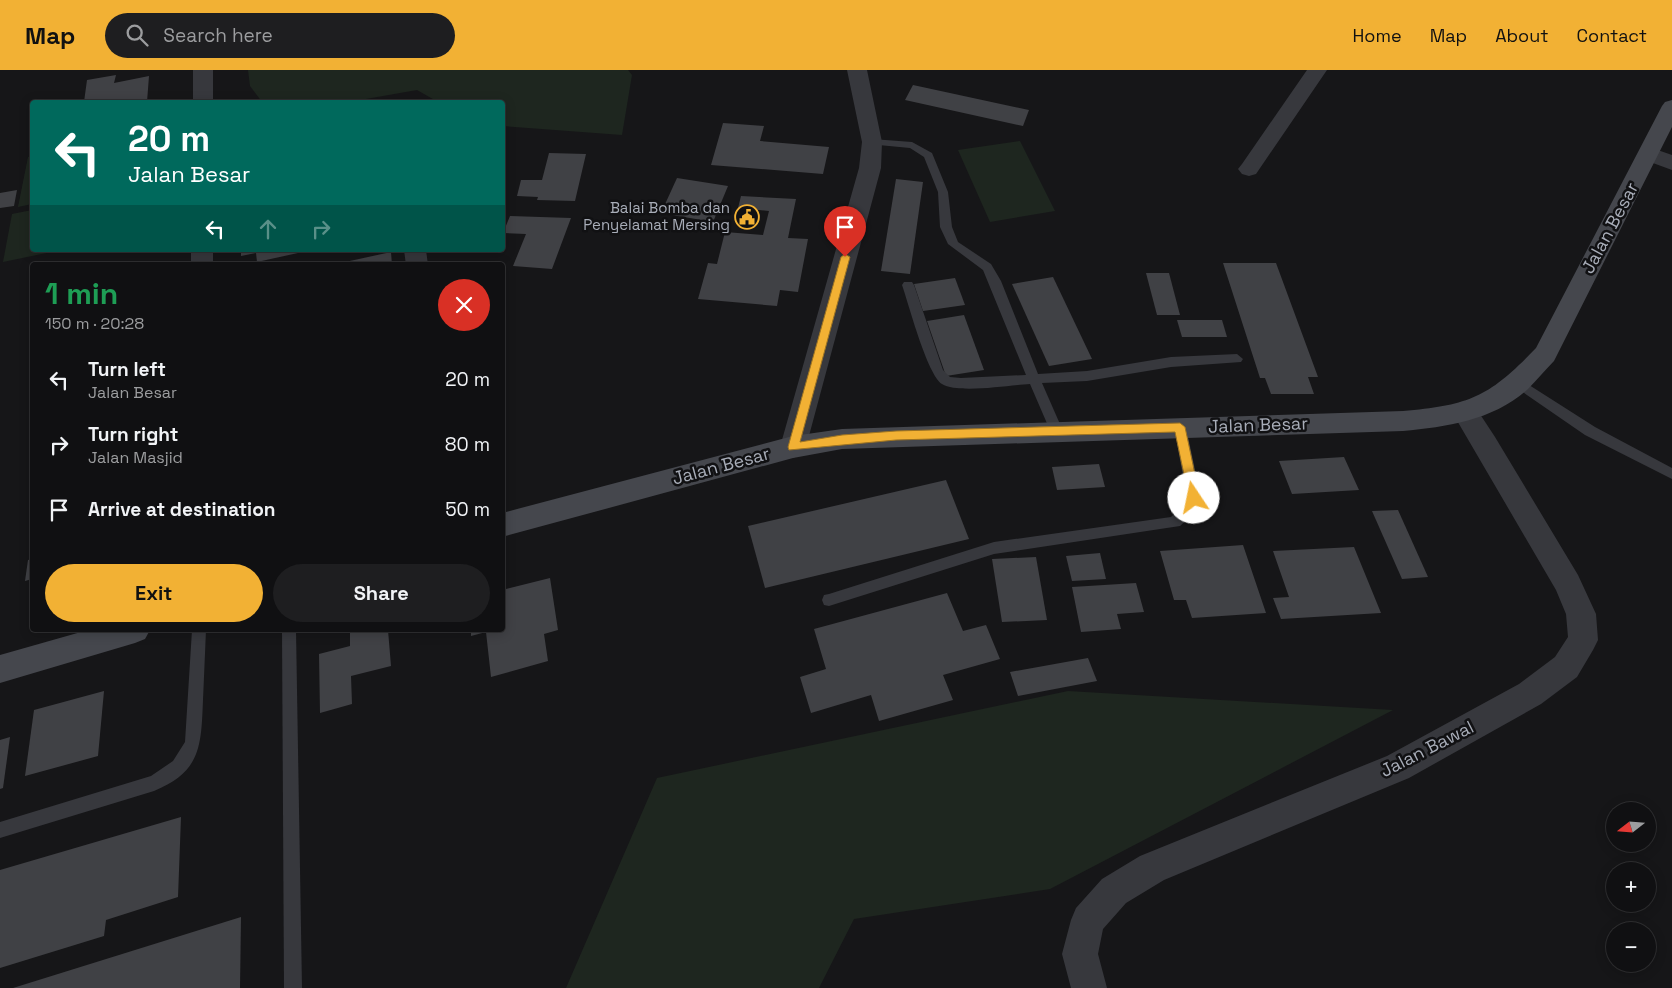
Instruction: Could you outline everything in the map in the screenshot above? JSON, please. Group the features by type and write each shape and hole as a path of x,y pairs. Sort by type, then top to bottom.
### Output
{"street":[{"path":"202,70 203,100"},
{"path":"793,447 870,168 872,142 857,70"},
{"path":"1249,169 1317,70"},
{"name":"Jalan Besar","path":"505,524 793,447 842,440 896,436 1403,421 1436,418 1465,412 1492,401 1518,382 1544,354 1661,159 1672,106"},
{"name":"Jalan Bawal","path":"1089,988 1080,954 1088,920 1114,891 1152,868 1398,767 1530,694 1566,667 1583,640 1581,614 1568,584 1486,444 1465,412"},
{"path":"0,669 128,632"}],"lane":[{"path":"872,142 912,145 928,155 943,192 946,228 954,244 987,267 995,281 1057,431"},
{"path":"908,285 938,373 947,381 961,383 1087,376 1170,362 1236,359"},
{"path":"1518,382 1590,431 1672,474"},
{"path":"830,600 994,548 1175,522 1188,510 1194,498 1180,427"},
{"path":"0,830 154,783 173,773 189,757 193,742 199,632"},
{"path":"289,632 293,988"}],"shaded area":[{"path":"248,70 628,70 632,75 622,135 505,126 505,100 434,100 417,90 360,100 260,100 250,86"},
{"path":"1020,141 1055,211 990,222 958,150"},
{"path":"30,156 30,204 18,207 28,157"},
{"path":"30,210 30,252 51,252 3,262 12,214"},
{"path":"1068,691 1393,710 1050,889 854,919 819,988 566,988 657,778"}],"building":[{"path":"116,75 114,83 149,76 147,100 84,100 87,80"},
{"path":"913,85 1029,110 1023,126 905,100"},
{"path":"723,123 764,126 760,141 829,147 823,174 711,165"},
{"path":"549,153 586,154 575,201 537,200 538,197 517,196 521,180 542,180"},
{"path":"677,178 728,186 713,222 661,213"},
{"path":"896,179 923,182 910,274 881,271"},
{"path":"17,190 14,206 0,208 0,193"},
{"path":"741,196 796,199 788,238 808,239 798,292 780,290 777,306 698,299 708,263 717,264 725,232 763,235 769,211 738,208"},
{"path":"510,216 571,218 552,269 513,266 526,234 505,233"},
{"path":"241,252 302,252 257,262 256,253 241,256"},
{"path":"391,252 392,262 345,262"},
{"path":"1223,263 1276,263 1318,377 1308,377 1314,394 1271,394 1265,378 1260,378"},
{"path":"1146,273 1169,273 1180,315 1157,315"},
{"path":"1053,277 1092,359 1049,366 1012,284"},
{"path":"955,278 965,305 923,311 914,284"},
{"path":"964,315 984,370 946,376 927,321"},
{"path":"1177,320 1222,320 1227,337 1182,337"},
{"path":"1344,457 1359,490 1292,494 1279,461"},
{"path":"1099,464 1105,487 1057,490 1052,467"},
{"path":"946,480 969,539 765,588 748,526"},
{"path":"1398,510 1428,577 1402,579 1372,511"},
{"path":"1243,545 1266,613 1192,618 1186,600 1174,600 1160,551"},
{"path":"1354,547 1381,613 1281,619 1273,598 1289,597 1273,551"},
{"path":"1100,553 1106,579 1072,581 1066,556"},
{"path":"1036,557 1047,620 1002,622 992,559"},
{"path":"28,560 30,560 30,580 25,581"},
{"path":"550,578 558,630 544,634 548,661 491,677 486,632 505,632 505,589"},
{"path":"1136,583 1144,612 1117,614 1121,629 1081,632 1072,587"},
{"path":"947,593 963,631 986,625 1000,659 943,675 953,700 879,721 871,695 811,713 800,677 826,669 814,629"},
{"path":"350,632 388,632 391,666 351,676 352,704 320,713 319,654 350,646"},
{"path":"471,632 486,632 471,636"},
{"path":"1088,658 1097,681 1018,696 1010,672"},
{"path":"104,691 98,756 25,776 34,710"},
{"path":"10,737 3,788 0,789 0,740"},
{"path":"181,817 178,897 106,920 104,936 0,968 0,870"},
{"path":"241,917 240,988 13,988"}],"place":[{"name":"Balai Bomba dan Penyelamat Mersing","path":"747,217"}],"route":[{"path":"845,257 793,447 842,440 896,436 1180,427 1194,498"}]}
